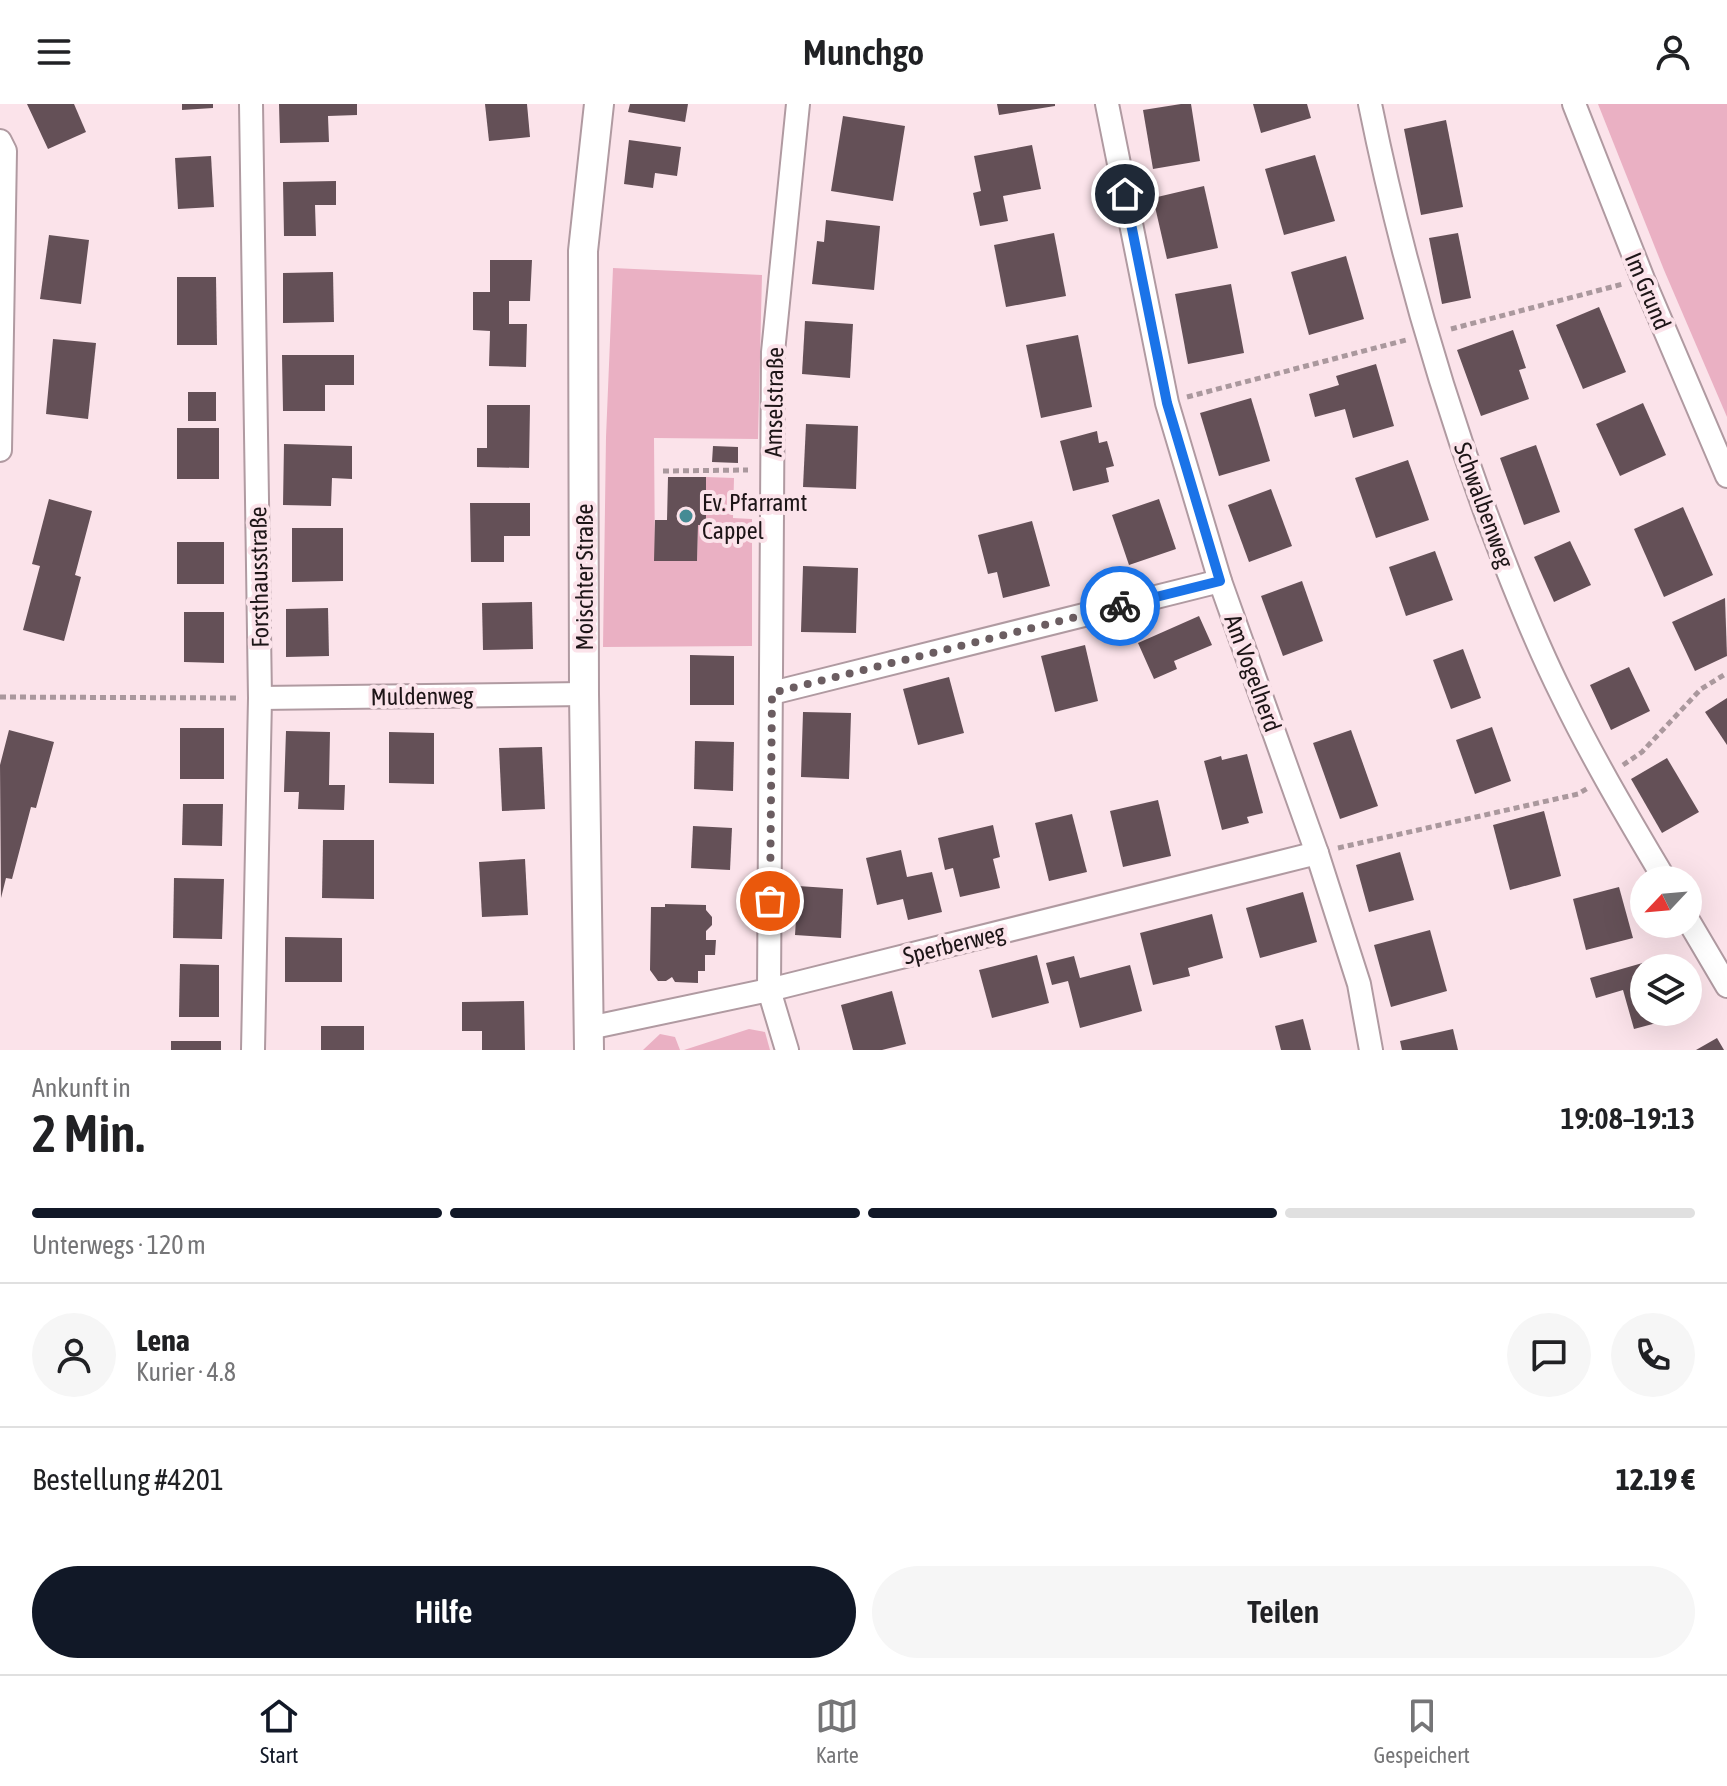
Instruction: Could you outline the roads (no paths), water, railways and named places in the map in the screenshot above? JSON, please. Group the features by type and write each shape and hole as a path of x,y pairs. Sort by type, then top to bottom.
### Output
{"street":[{"name":"Forsthausstraße","path":"251,104 260,698 253,1050"},
{"name":"Moischter Straße","path":"589,1039 583,251 599,104"},
{"name":"Amselstraße","path":"787,1050 769,990 773,352 798,104"},
{"name":"Am Vogelherd","path":"1107,104 1167,403 1220,581 1317,853 1359,984 1371,1050"},
{"name":"Schwalbenweg","path":"1370,104 1426,335 1513,587 1561,694 1605,778 1657,866"},
{"name":"Im Grund","path":"1574,104 1643,279 1727,476"},
{"path":"0,141 5,151 0,450"},
{"path":"772,693 1220,581"},
{"name":"Muldenweg","path":"260,698 584,694"},
{"name":"Sperberweg","path":"589,1039 769,990 1317,853"},
{"path":"1699,938 1727,986"}],"place":[{"name":"Ev. Pfarramt Cappel","path":"686,516"}]}
